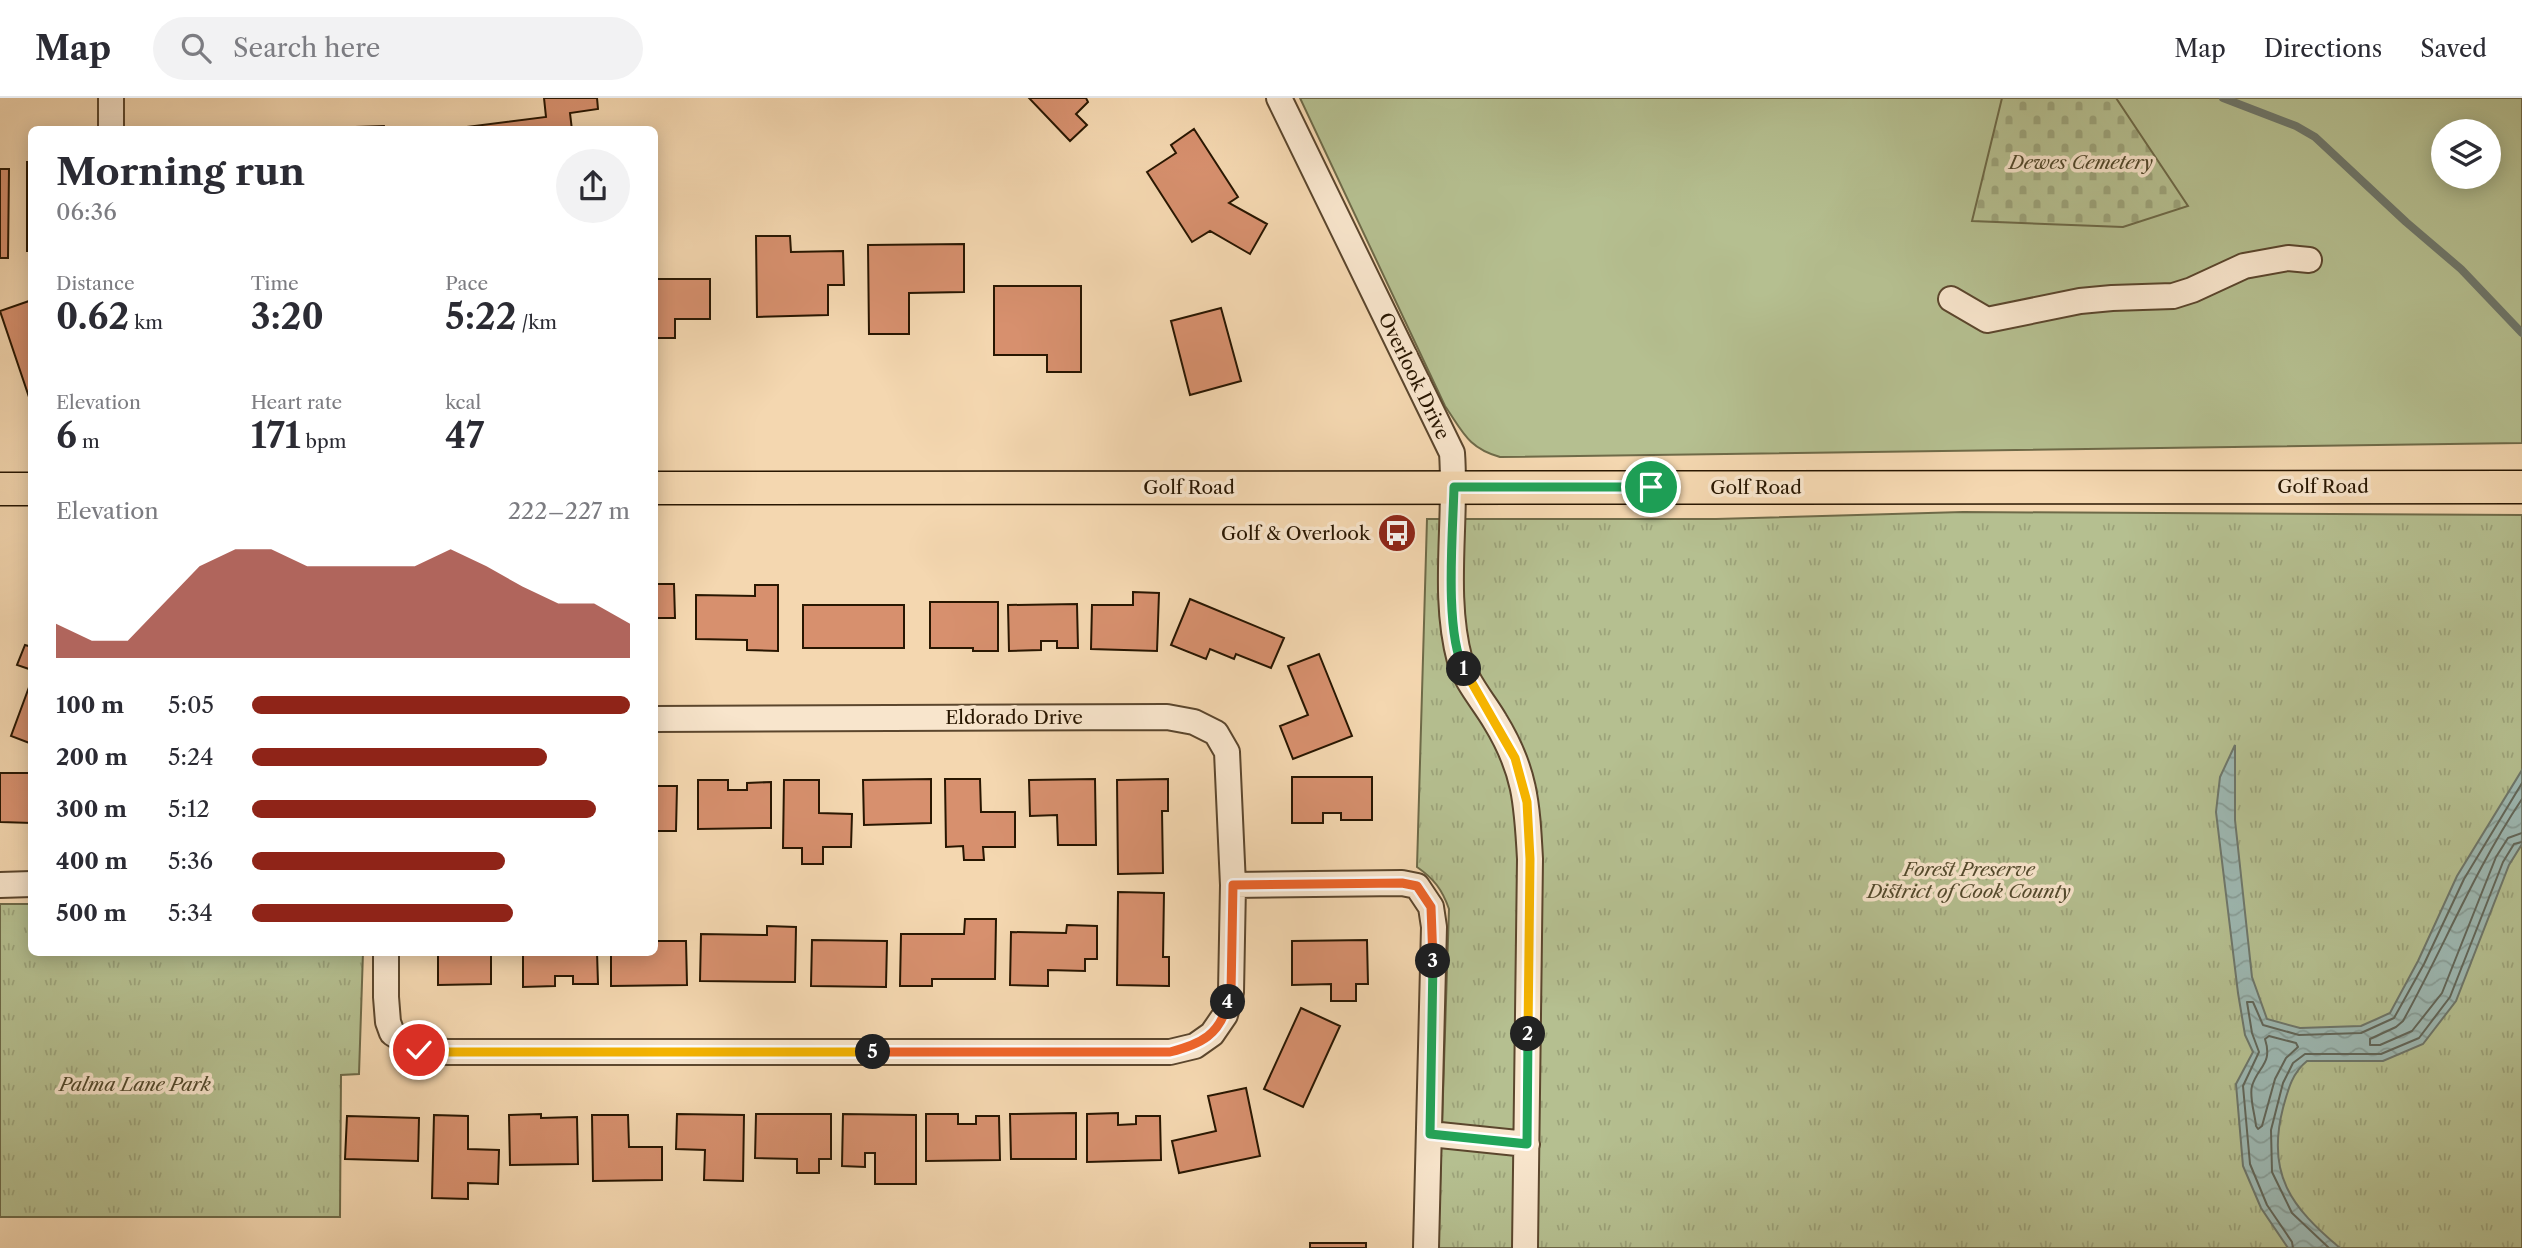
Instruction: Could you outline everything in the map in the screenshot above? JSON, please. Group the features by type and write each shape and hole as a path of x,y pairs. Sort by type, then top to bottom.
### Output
{"main road":[{"name":"Golf Road","path":"658,488 2522,487"},
{"path":"0,489 28,489"}],"street":[{"path":"111,98 111,126"},
{"name":"Overlook Drive","path":"1279,98 1452,453 1452,594 1454,627 1461,663 1515,758 1527,802 1530,872 1525,1248"},
{"path":"1951,299 1987,320 2090,300 2173,296 2244,266 2288,258 2309,260"},
{"name":"Eldorado Drive","path":"386,956 388,1022 392,1033 419,1050 1170,1052 1195,1046 1212,1034 1225,1015 1231,992 1233,885 1227,752 1216,733 1194,722 1167,716 658,719"},
{"path":"1233,885 1402,883 1417,886 1431,907 1434,928 1426,1248"},
{"path":"0,885 28,884"},
{"path":"1430,1134 1527,1144"}],"green space":[{"path":"1300,98 2522,98 2522,443 1500,457 1480,449 1462,431 1445,406"},
{"name":"Dewes Cemetery","path":"2002,98 2116,98 2188,206 2123,227 1972,221"},
{"name":"Forest Preserve District of Cook County","path":"1963,512 2522,515 2522,1248 1438,1248 1449,909 1437,885 1417,867 1427,519 1716,519"},
{"name":"Palma Lane Park","path":"0,904 28,904 28,956 363,956 359,1074 341,1075 340,1217 0,1217"}],"water":[{"path":"2235,745 2235,820 2252,977 2267,1019 2300,1028 2361,1026 2390,1013 2418,961 2457,876 2522,770 2522,844 2509,865 2456,1001 2423,1044 2383,1061 2307,1061 2294,1076 2289,1088 2279,1131 2281,1170 2296,1203 2340,1248 2288,1248 2261,1208 2243,1166 2236,1084 2253,1052 2245,1035 2238,993 2216,812 2220,777"}],"building":[{"path":"544,98 597,98 598,109 570,113 572,126 475,126 546,117"},
{"path":"1029,98 1086,98 1088,102 1076,114 1087,125 1070,141"},
{"path":"1194,129 1238,197 1229,203 1267,224 1250,254 1210,231 1192,242 1147,172 1176,153 1171,145"},
{"path":"27,162 28,162 28,251"},
{"path":"0,169 9,169 8,258 0,258"},
{"path":"756,236 790,236 791,252 843,251 844,285 828,285 828,315 757,317"},
{"path":"964,244 964,292 909,293 909,334 869,334 868,245"},
{"path":"658,279 710,279 710,319 675,319 675,338 658,338"},
{"path":"994,286 1081,286 1081,372 1047,372 1047,355 994,355"},
{"path":"28,301 28,394 0,311"},
{"path":"1221,308 1241,381 1190,395 1171,321"},
{"path":"658,584 674,584 675,618 658,618"},
{"path":"755,585 778,585 778,651 747,650 747,640 696,639 696,595 755,596"},
{"path":"1133,592 1159,593 1157,651 1091,649 1092,605 1133,605"},
{"path":"1190,599 1284,638 1271,668 1236,654 1234,659 1210,649 1206,659 1171,645"},
{"path":"930,602 998,602 998,651 930,648"},
{"path":"1077,604 1078,648 1057,648 1057,641 1041,641 1041,650 1009,651 1008,605"},
{"path":"803,605 904,605 904,648 803,648"},
{"path":"25,645 28,646 28,669 17,665"},
{"path":"1319,654 1352,736 1293,759 1280,726 1308,715 1288,666"},
{"path":"28,690 28,742 11,736"},
{"path":"0,773 28,773 28,823 0,822"},
{"path":"1292,777 1372,777 1372,820 1341,820 1341,813 1323,813 1323,823 1292,823"},
{"path":"931,779 931,823 864,825 863,780"},
{"path":"945,779 980,779 981,812 1015,812 1015,847 983,847 984,860 964,860 963,846 946,847"},
{"path":"1095,779 1096,845 1058,845 1057,815 1030,816 1029,780"},
{"path":"1168,779 1168,811 1162,811 1163,873 1118,874 1117,780"},
{"path":"698,780 728,780 728,790 747,790 747,783 771,782 771,828 698,829"},
{"path":"784,780 819,780 819,813 852,814 851,847 823,847 823,864 802,864 802,848 783,848"},
{"path":"658,786 677,786 676,831 658,831"},
{"path":"1118,892 1164,893 1163,957 1169,957 1169,986 1117,985"},
{"path":"965,919 996,919 995,979 932,979 932,986 900,986 901,934 964,934"},
{"path":"1067,925 1097,926 1097,959 1085,959 1085,971 1048,970 1048,986 1010,985 1011,932 1066,933"},
{"path":"767,926 796,927 795,982 700,981 701,934 767,935"},
{"path":"812,940 887,941 886,987 811,986"},
{"path":"1367,940 1368,984 1356,984 1356,1001 1331,1001 1331,984 1292,985 1292,941"},
{"path":"658,941 686,941 687,985 611,986 611,956 658,956"},
{"path":"438,956 491,956 491,984 438,985"},
{"path":"523,956 597,956 598,984 573,984 573,976 555,976 555,986 523,987"},
{"path":"1301,1008 1340,1026 1303,1107 1264,1089"},
{"path":"1246,1088 1260,1156 1179,1173 1172,1141 1216,1131 1208,1096"},
{"path":"1076,1113 1076,1159 1011,1159 1010,1114"},
{"path":"1118,1113 1118,1125 1136,1124 1136,1116 1160,1116 1161,1160 1087,1162 1087,1114"},
{"path":"541,1114 541,1118 577,1117 578,1164 510,1165 509,1115"},
{"path":"677,1114 744,1115 743,1181 704,1180 705,1150 676,1149"},
{"path":"756,1114 831,1114 831,1159 819,1159 819,1173 797,1173 797,1159 755,1158"},
{"path":"843,1114 916,1115 916,1184 875,1184 875,1153 865,1153 865,1167 842,1166"},
{"path":"926,1114 958,1114 958,1124 976,1124 976,1116 999,1116 1000,1160 926,1161"},
{"path":"434,1115 468,1116 468,1149 499,1150 498,1184 468,1183 468,1199 432,1198"},
{"path":"592,1115 628,1115 629,1147 662,1147 662,1180 593,1181"},
{"path":"347,1116 419,1118 418,1161 345,1159"},
{"path":"1310,1243 1366,1243 1366,1248 1310,1248"}],"waterway":[{"path":"2223,98 2296,126 2315,137 2461,269 2522,333"}],"place":[{"name":"Golf & Overlook","path":"1397,533"}],"route":[{"path":"419,1050 1170,1052 1195,1046 1212,1034 1225,1015 1231,992 1233,885 1402,883 1417,886 1424,895 1431,907 1434,928 1430,1134 1527,1144 1530,859 1527,802 1515,758 1461,663 1454,627 1452,583 1454,487 1651,487"}]}
